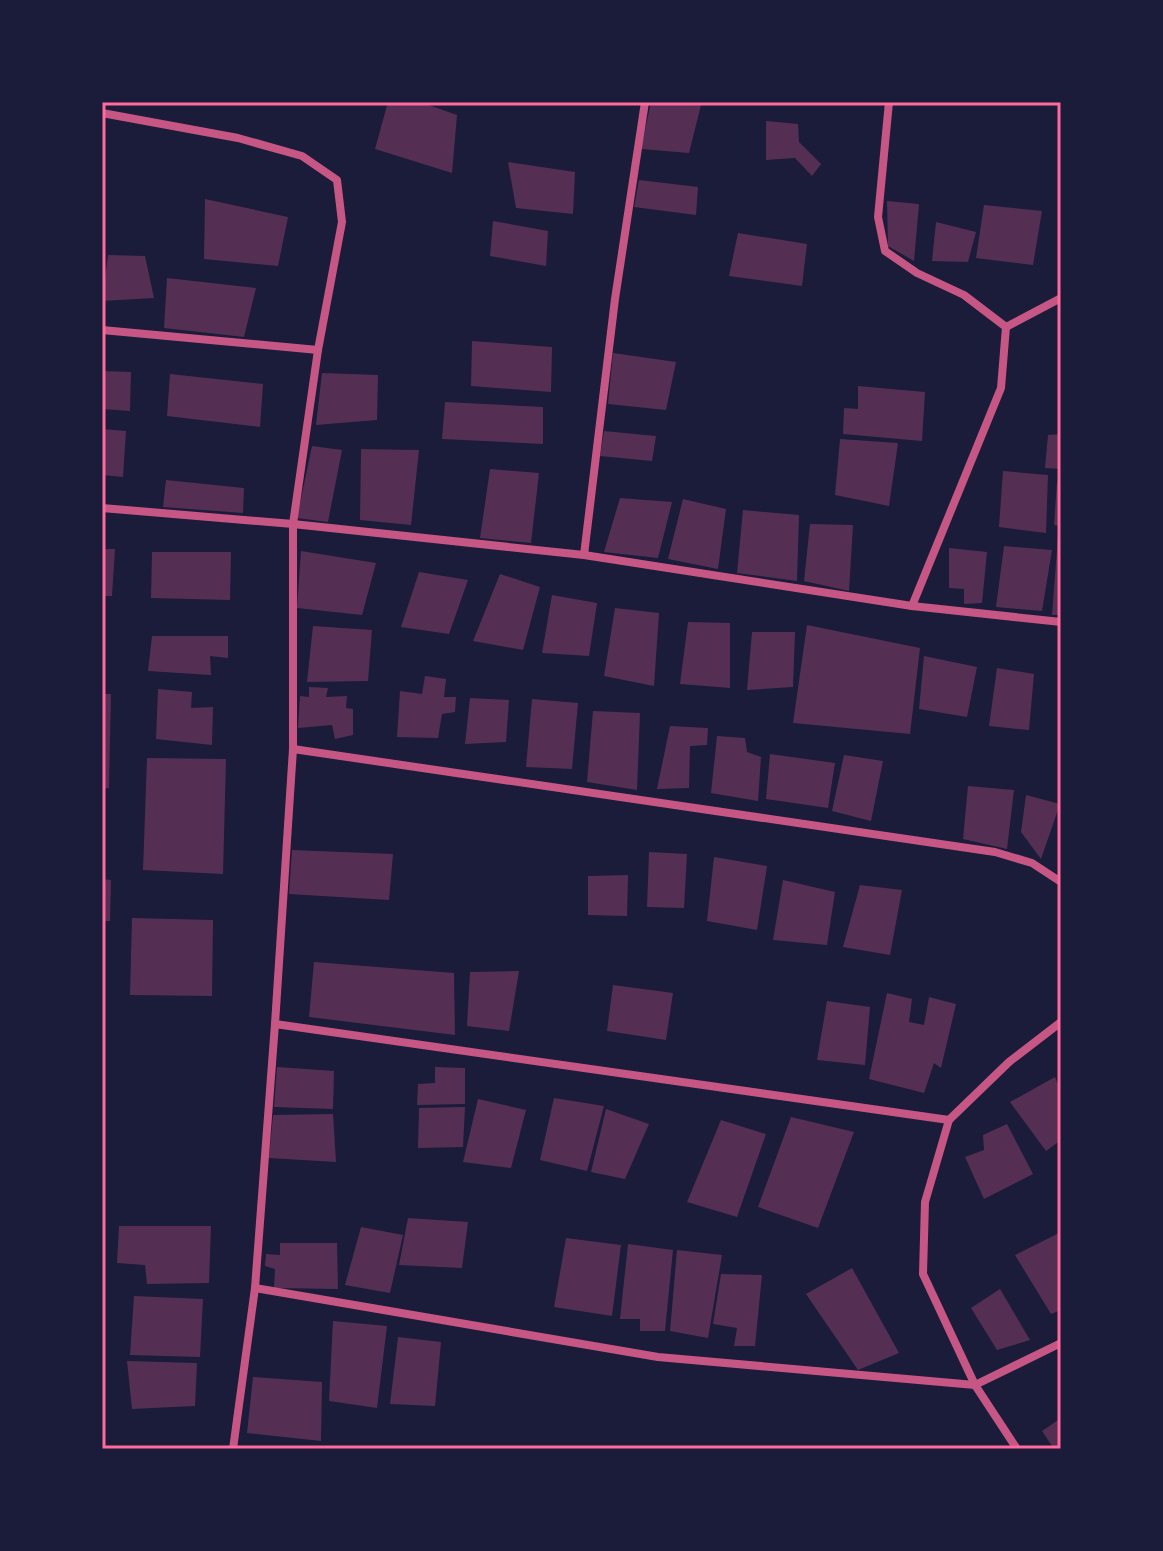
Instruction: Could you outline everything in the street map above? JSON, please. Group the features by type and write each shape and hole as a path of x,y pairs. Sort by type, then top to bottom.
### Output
{"street":[{"path":"584,555 615,299 645,102"},
{"path":"889,102 878,217 885,251 917,273 964,295 1006,327"},
{"path":"102,113 238,138 302,156 337,180 342,222 318,350 293,524 293,749 255,1288 233,1449"},
{"path":"1006,327 1061,298"},
{"path":"912,606 1001,388 1006,327"},
{"path":"102,330 318,350"},
{"path":"102,508 293,524 584,555 912,606 1061,622"},
{"path":"293,749 995,852 1032,863 1061,882"},
{"path":"1017,1449 975,1385 923,1274 925,1202 949,1120 1009,1062 1061,1022"},
{"path":"275,1024 949,1120"},
{"path":"255,1288 658,1357 975,1385 1061,1343"}],"building":[{"path":"388,102 420,102 457,115 452,173 375,149"},
{"path":"651,102 701,105 689,153 641,149"},
{"path":"766,121 798,124 799,142 821,164 812,176 795,158 766,160"},
{"path":"508,162 575,172 573,214 516,208"},
{"path":"639,180 698,187 696,215 634,207"},
{"path":"205,199 288,217 278,266 204,259"},
{"path":"887,201 919,204 914,261 888,246"},
{"path":"984,205 1042,211 1033,265 976,258"},
{"path":"493,221 548,231 546,266 490,256"},
{"path":"936,222 976,232 968,262 932,261"},
{"path":"738,233 807,244 802,286 729,276"},
{"path":"108,255 145,256 154,298 102,301"},
{"path":"167,278 256,288 244,337 164,328"},
{"path":"472,341 552,347 551,392 471,386"},
{"path":"613,353 676,362 666,410 608,404"},
{"path":"102,371 131,372 130,411 102,409"},
{"path":"322,373 378,375 377,420 316,425"},
{"path":"170,374 263,384 260,427 167,416"},
{"path":"858,386 925,392 922,441 843,434 844,408 858,409"},
{"path":"445,402 543,407 543,444 442,439"},
{"path":"102,429 126,431 123,477 102,475"},
{"path":"604,431 656,436 652,461 600,456"},
{"path":"1061,434 1061,469 1045,468 1048,435"},
{"path":"840,439 898,443 889,506 835,495"},
{"path":"312,446 342,450 328,522 297,518"},
{"path":"361,449 419,450 411,525 360,520"},
{"path":"490,469 539,473 531,543 480,538"},
{"path":"1003,471 1048,475 1046,533 999,527"},
{"path":"166,480 244,488 243,513 163,507"},
{"path":"1057,482 1061,483 1061,526 1054,525"},
{"path":"620,498 672,502 658,558 604,552"},
{"path":"683,499 726,509 718,569 668,559"},
{"path":"743,510 799,515 797,581 737,573"},
{"path":"810,524 853,525 849,591 804,581"},
{"path":"1058,536 1061,536 1061,615 1052,615"},
{"path":"1004,546 1052,550 1042,611 996,607"},
{"path":"949,548 987,552 982,603 964,604 964,589 949,588"},
{"path":"102,549 115,549 112,596 102,596"},
{"path":"301,551 376,563 362,615 297,608"},
{"path":"152,552 231,552 230,600 151,598"},
{"path":"419,572 468,580 449,634 401,627"},
{"path":"500,574 540,587 523,650 473,641"},
{"path":"552,595 597,603 589,656 542,653"},
{"path":"615,608 659,613 654,686 604,676"},
{"path":"688,622 730,623 730,688 680,684"},
{"path":"807,625 920,648 910,734 793,723"},
{"path":"313,626 372,630 368,681 307,682"},
{"path":"752,632 795,632 793,687 747,690"},
{"path":"152,636 228,636 228,658 210,656 211,675 148,671"},
{"path":"924,656 977,667 967,717 919,709"},
{"path":"997,668 1034,674 1029,730 989,726"},
{"path":"425,676 446,679 444,697 456,697 455,712 442,714 438,738 397,737 400,691 422,694"},
{"path":"309,687 328,688 326,697 347,696 346,708 353,709 353,735 335,739 332,725 298,728 300,696 309,697"},
{"path":"158,689 192,692 191,708 213,707 212,745 156,739"},
{"path":"102,694 111,694 109,788 102,789"},
{"path":"470,698 509,700 506,742 465,744"},
{"path":"532,699 578,703 572,769 526,767"},
{"path":"593,711 640,713 637,790 587,782"},
{"path":"670,726 708,728 707,745 690,746 689,788 657,789"},
{"path":"717,736 745,738 747,752 761,757 758,801 711,793"},
{"path":"770,754 835,763 828,808 766,799"},
{"path":"844,755 883,761 871,821 832,811"},
{"path":"147,758 226,759 223,874 143,870"},
{"path":"968,786 1014,790 1007,849 963,839"},
{"path":"1026,795 1060,804 1041,859 1021,832"},
{"path":"292,850 393,854 389,900 289,894"},
{"path":"649,852 687,854 684,908 647,907"},
{"path":"714,857 767,866 757,930 707,921"},
{"path":"628,875 627,916 588,915 588,876"},
{"path":"102,879 111,880 110,921 102,921"},
{"path":"783,880 835,892 827,945 773,940"},
{"path":"860,885 902,890 890,955 843,947"},
{"path":"132,918 213,920 212,996 130,995"},
{"path":"314,962 454,973 455,1035 309,1017"},
{"path":"519,971 509,1031 467,1026 470,972"},
{"path":"613,985 673,993 666,1040 607,1031"},
{"path":"887,993 912,999 909,1022 924,1025 929,997 956,1004 941,1068 934,1063 924,1093 869,1079"},
{"path":"827,1001 870,1007 865,1065 817,1060"},
{"path":"277,1067 334,1071 333,1109 274,1107"},
{"path":"435,1067 465,1068 465,1104 417,1105 418,1084 435,1083"},
{"path":"1055,1077 1061,1092 1061,1140 1046,1151 1010,1102"},
{"path":"554,1098 604,1106 587,1171 540,1160"},
{"path":"478,1099 526,1110 511,1168 463,1162"},
{"path":"465,1107 463,1147 418,1148 419,1108"},
{"path":"606,1109 649,1124 625,1179 591,1172"},
{"path":"333,1114 336,1162 269,1158 273,1115"},
{"path":"791,1117 854,1132 818,1228 758,1207"},
{"path":"721,1120 766,1134 737,1217 687,1202"},
{"path":"1007,1124 1033,1174 984,1199 965,1157 984,1150 983,1135"},
{"path":"408,1218 468,1222 462,1268 399,1265"},
{"path":"119,1226 211,1226 209,1283 147,1284 145,1265 117,1263"},
{"path":"361,1227 403,1235 390,1293 345,1285"},
{"path":"1061,1232 1061,1310 1051,1314 1015,1255"},
{"path":"566,1238 621,1245 612,1316 554,1307"},
{"path":"280,1243 337,1243 338,1289 274,1288 275,1269 265,1266 266,1254 280,1255"},
{"path":"628,1244 673,1250 665,1331 640,1331 640,1319 620,1319"},
{"path":"677,1250 722,1255 708,1338 670,1331"},
{"path":"852,1268 899,1353 858,1370 806,1294"},
{"path":"721,1274 762,1275 755,1346 734,1346 737,1328 713,1324"},
{"path":"1000,1289 1030,1340 997,1350 971,1308"},
{"path":"134,1296 203,1299 200,1357 130,1355"},
{"path":"333,1321 387,1326 377,1408 329,1401"},
{"path":"398,1337 441,1342 435,1406 390,1404"},
{"path":"127,1361 197,1363 195,1406 132,1409"},
{"path":"253,1377 322,1382 321,1441 247,1433"},
{"path":"1061,1418 1061,1449 1054,1449 1042,1431"}]}
